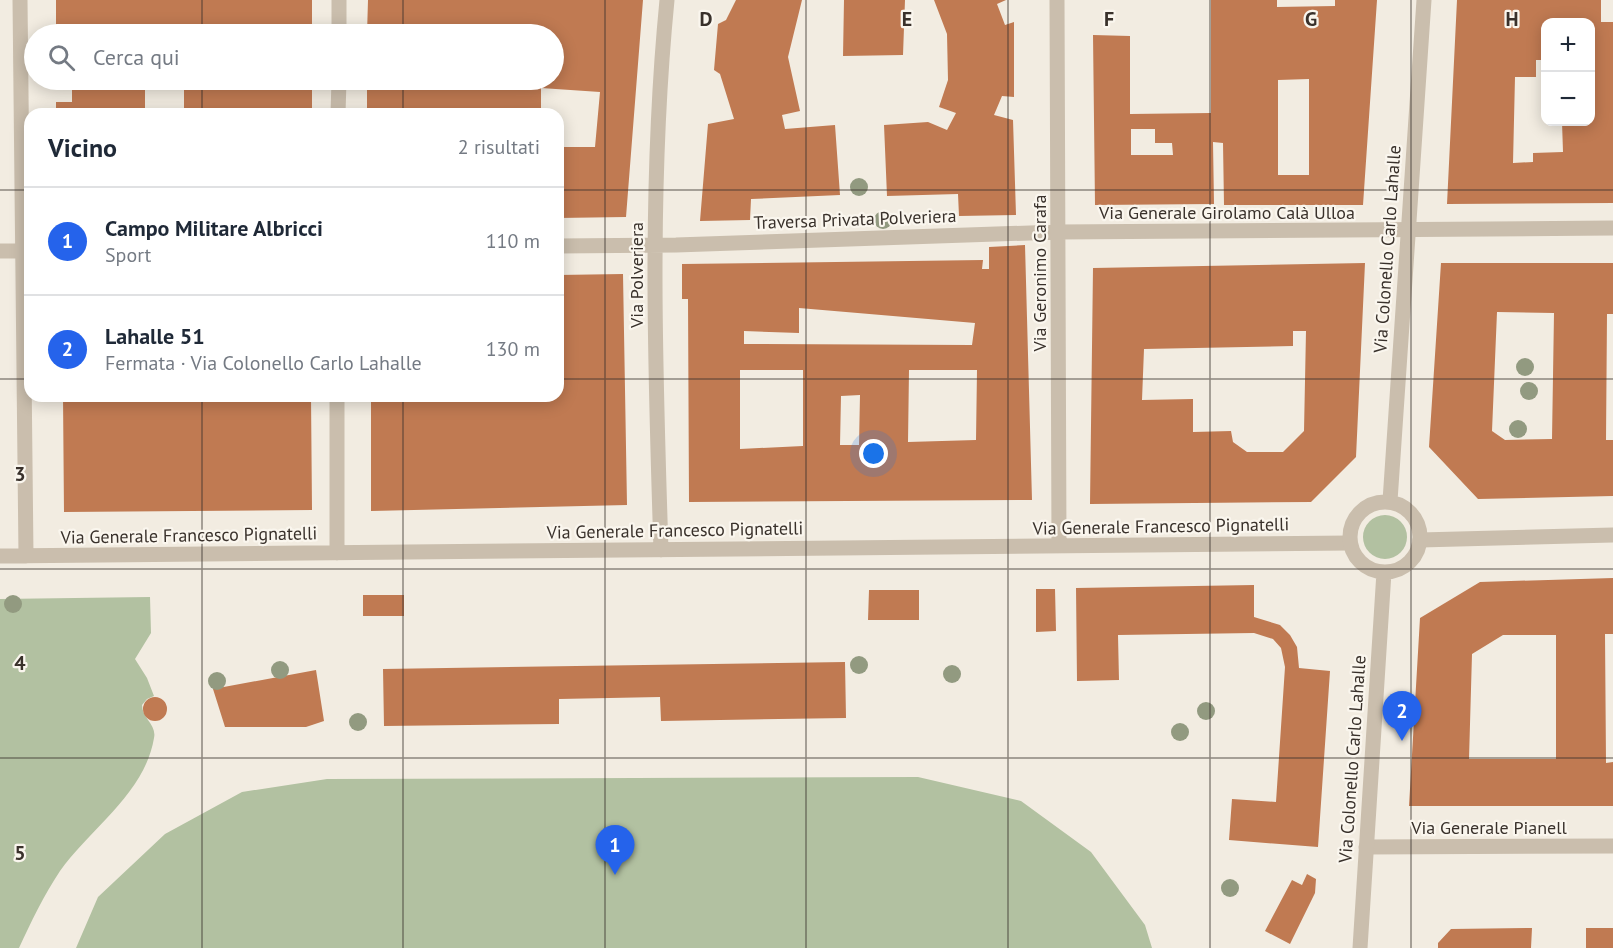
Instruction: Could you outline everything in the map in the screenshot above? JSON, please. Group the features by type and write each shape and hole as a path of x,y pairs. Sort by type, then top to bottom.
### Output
{"street":[{"path":"339,0 339,24"},
{"name":"Via Polveriera","path":"661,550 654,245 661,63 667,0"},
{"name":"Via Geronimo Carafa","path":"1057,0 1059,546"},
{"name":"Via Colonello Carlo Lahalle","path":"1390,501 1424,0"},
{"path":"18,1 24,188"},
{"path":"338,108 339,90"},
{"name":"Via Generale Girolamo Calà Ulloa","path":"1058,232 1613,228"},
{"name":"Traversa Privata Polveriera","path":"564,246 1058,232"},
{"path":"0,251 24,251"},
{"path":"26,402 26,556"},
{"path":"337,402 337,553"},
{"path":"1378,501 1390,501 1410,511 1420,529 1420,540 1417,553 1406,566 1394,571 1371,570 1354,554 1350,543 1350,528 1358,514 1369,505 1378,501"},
{"path":"1420,540 1613,535"},
{"name":"Via Generale Francesco Pignatelli","path":"0,556 1350,543"},
{"name":"Via Colonello Carlo Lahalle","path":"1360,948 1384,572"},
{"name":"Via Generale Pianell","path":"1366,847 1613,846"}],"green space":[{"path":"1385,515 1401,521 1407,537 1401,553 1385,559 1369,553 1363,537 1369,521"},
{"path":"150,597 151,633 135,659 147,678 154,696 142,705 154,733 149,758 128,793 60,871 43,899 19,948 0,948 0,599"},
{"path":"918,777 1021,801 1091,852 1145,925 1152,948 76,948 98,897 165,834 242,792 327,779"}],"building":[{"path":"56,0 312,0 312,24 56,24"},
{"path":"368,0 643,0 626,217 564,218 564,147 595,147 600,92 564,90 564,24 367,24"},
{"path":"736,0 802,0 788,57 800,111 782,115 785,129 835,125 840,195 751,199 750,220 700,221 708,124 734,119 720,74 714,70 718,24 726,20"},
{"path":"844,0 905,0 903,55 843,56"},
{"path":"934,0 1006,0 997,4 1005,25 1014,22 1014,97 1002,96 994,115 1013,120 1016,215 959,216 958,194 887,196 884,125 928,122 947,130 956,113 939,107 948,80 947,34"},
{"path":"1211,0 1277,0 1277,7 1335,6 1335,0 1377,0 1363,205 1224,205 1223,143 1213,142 1214,204 1095,205 1093,35 1130,36 1130,114 1211,113","holes":["1309,79 1309,175 1278,175 1278,80","1131,129 1155,129 1155,143 1172,143 1173,155 1131,155"]},
{"path":"1457,0 1601,0 1601,22 1613,22 1613,203 1447,204"},
{"path":"72,90 145,90 145,108 56,108 56,102 72,102"},
{"path":"184,90 312,90 312,108 184,108"},
{"path":"367,90 541,90 541,108 367,108"},
{"path":"1025,245 1032,500 689,502 688,299 682,299 682,264 983,260 982,269 989,269 989,247","holes":["799,308 975,323 972,345 744,344 744,331 799,333","740,370 803,370 803,446 740,449","909,370 977,370 976,440 908,442","860,395 859,445 840,445 841,396"]},
{"path":"1365,263 1356,457 1311,502 1090,504 1093,268","holes":["1293,331 1306,331 1304,431 1283,452 1247,452 1233,442 1231,431 1193,432 1193,399 1142,400 1144,349 1293,346"]},
{"path":"1441,263 1613,263 1613,314 1607,314 1606,440 1613,440 1613,496 1478,499 1429,447","holes":["1497,312 1554,313 1552,439 1505,440 1492,431"]},
{"path":"623,274 627,505 371,511 371,402 564,402 564,275"},
{"path":"63,402 311,402 312,510 64,512"},
{"path":"1613,578 1613,634 1605,634 1606,763 1613,762 1613,806 1409,806 1420,618 1480,582","holes":["1503,635 1556,635 1556,759 1469,759 1472,654"]},
{"path":"1254,585 1254,617 1280,625 1290,635 1297,647 1299,668 1330,671 1318,847 1229,840 1232,799 1276,802 1285,667 1281,648 1273,639 1254,633 1118,635 1119,680 1077,681 1076,588"},
{"path":"1036,589 1055,589 1056,631 1036,632"},
{"path":"869,590 919,590 919,620 868,620"},
{"path":"363,595 404,595 404,616 363,616"},
{"path":"845,662 846,718 661,721 660,697 559,699 559,724 384,726 383,669"},
{"path":"316,670 324,721 306,727 225,727 213,689"},
{"path":"150,697 160,697 167,704 167,714 160,721 150,721 143,714 143,704"},
{"path":"1307,874 1316,879 1315,893 1290,944 1265,931 1292,880 1302,885"},
{"path":"1532,928 1531,948 1438,948 1438,943 1451,929"},
{"path":"1586,928 1613,928 1613,948 1586,948"}],"place":[{"name":"Lahalle 51","path":"1402,741"},
{"name":"Campo Militare Albricci","path":"615,875"}]}
